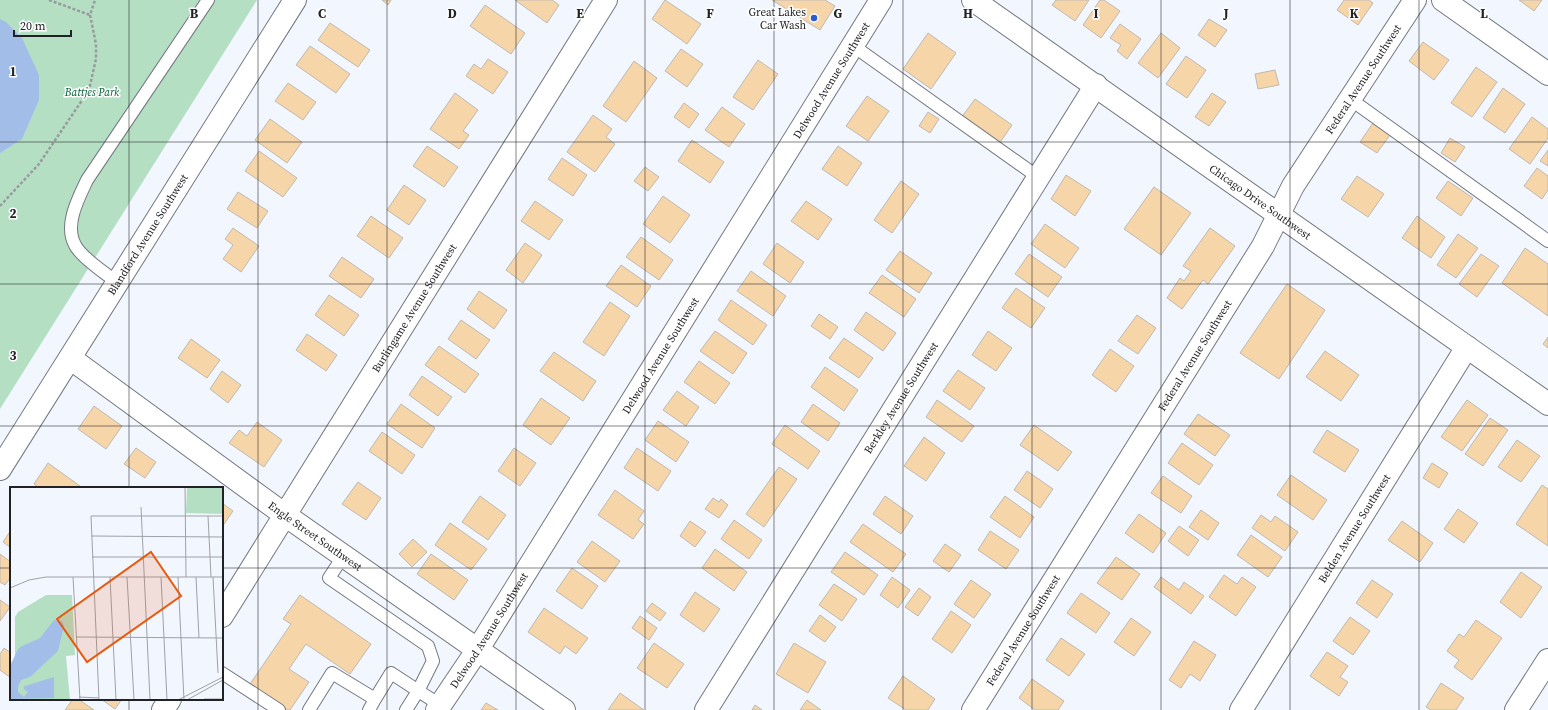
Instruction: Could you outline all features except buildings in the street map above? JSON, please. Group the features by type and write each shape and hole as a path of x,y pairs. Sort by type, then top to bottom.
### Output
{"street":[{"name":"Blandford Avenue Southwest","path":"0,469 295,0"},
{"name":"Burlingame Avenue Southwest","path":"223,614 606,0"},
{"name":"Delwood Avenue Southwest","path":"439,708 478,649 880,0"},
{"name":"Chicago Drive Southwest","path":"973,0 1548,404"},
{"name":"Federal Avenue Southwest","path":"973,710 1261,250 1293,186 1415,0"},
{"path":"1443,0 1548,74"},
{"name":"Berkley Avenue Southwest","path":"706,710 1096,85"},
{"name":"Belden Avenue Southwest","path":"1241,710 1467,347"},
{"name":"Engle Street Southwest","path":"70,358 285,515 564,710"},
{"path":"1516,710 1548,660"},
{"path":"163,710 169,700"}],"lane":[{"path":"117,282 75,246 71,225 77,202 87,180 208,0"},
{"path":"852,45 1038,177"},
{"path":"1350,99 1548,240"},
{"path":"344,555 329,578 428,646 433,661 418,691 406,710"},
{"path":"309,710 332,673 376,699"},
{"path":"369,710 391,673 418,691 439,708"},
{"path":"223,674 278,710"}],"path":[{"path":"49,0 90,15"},
{"path":"0,206 39,164 89,90 96,59 96,44 90,15 94,0"}],"green space":[{"name":"Battjes Park","path":"0,0 257,0 0,409"}],"water":[{"path":"0,19 6,22 22,38 39,75 39,100 22,139 0,153"}],"place":[{"name":"Great Lakes Car Wash","path":"814,18"}]}
